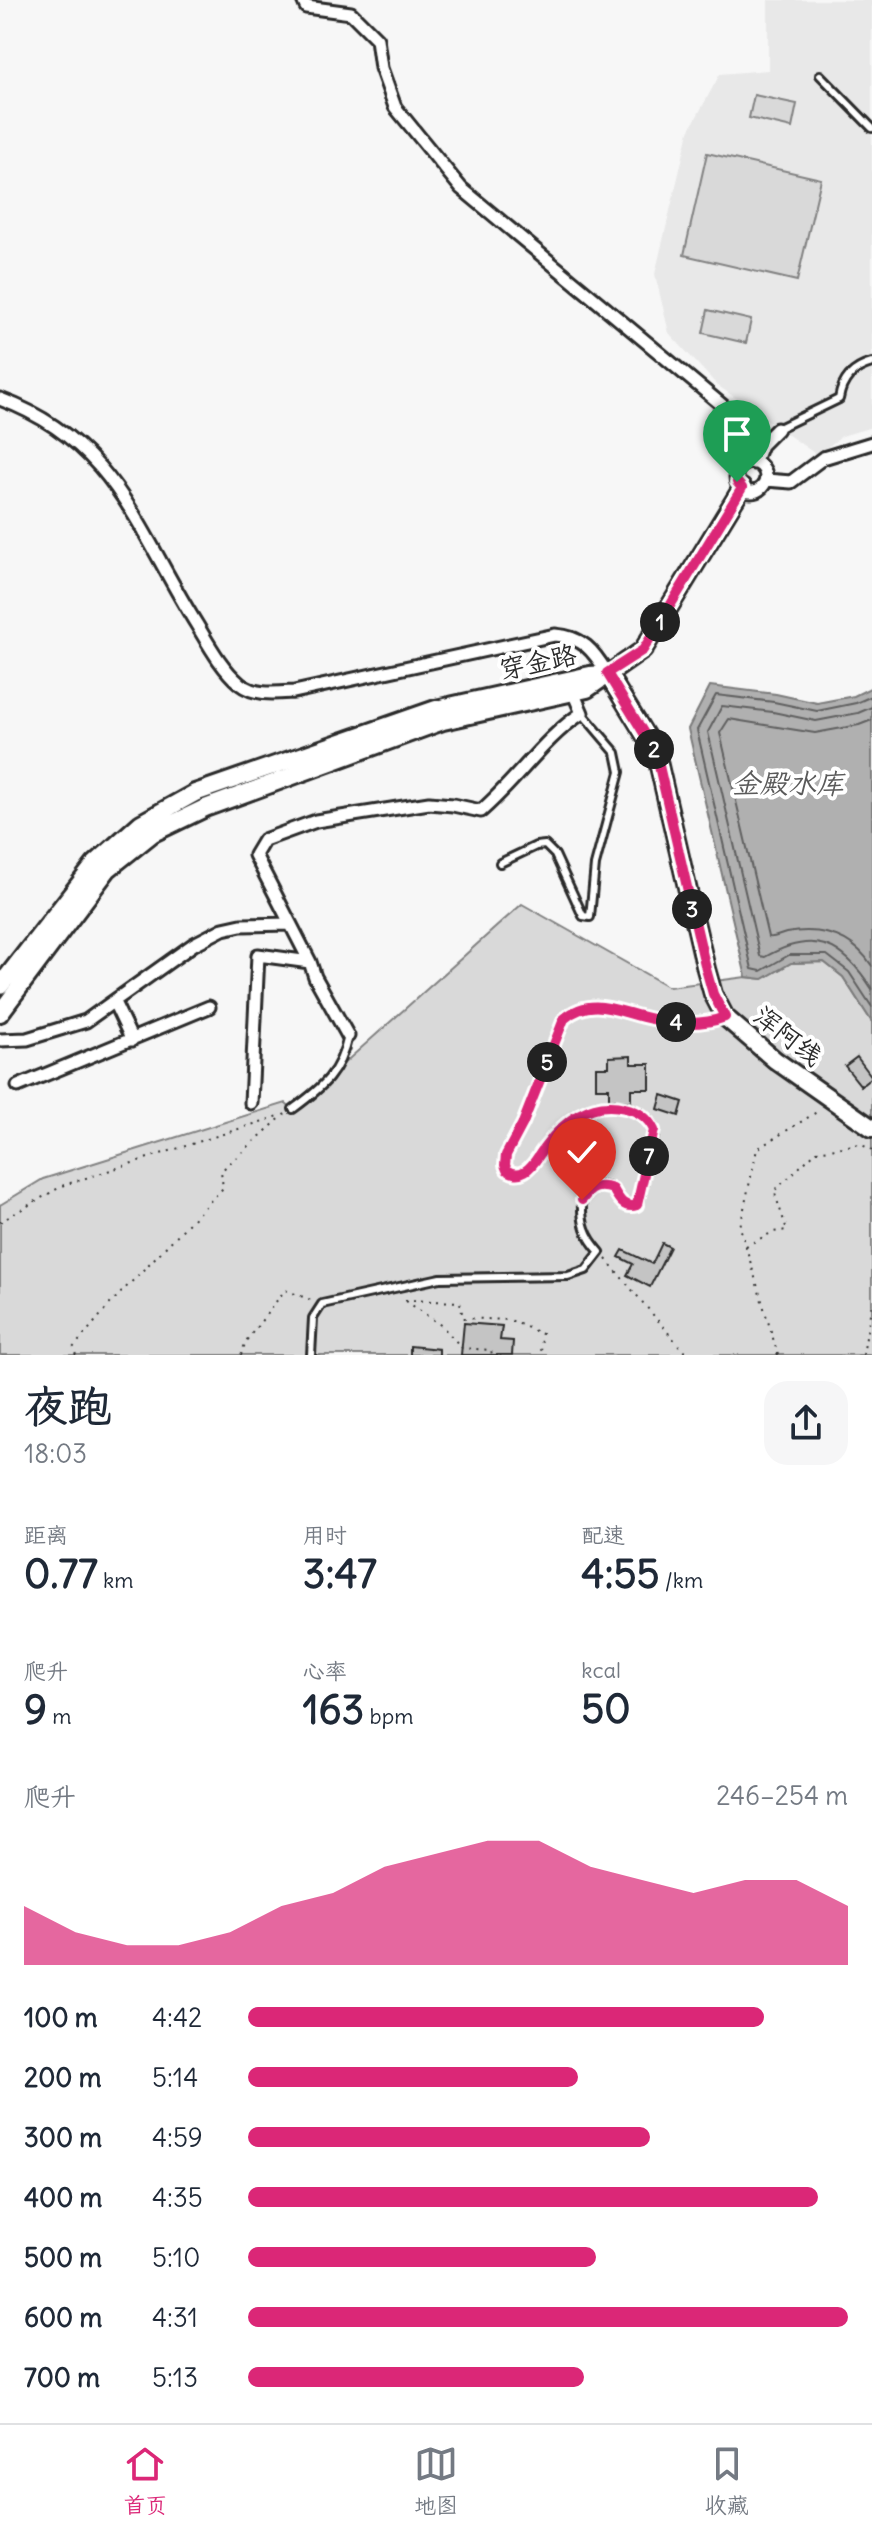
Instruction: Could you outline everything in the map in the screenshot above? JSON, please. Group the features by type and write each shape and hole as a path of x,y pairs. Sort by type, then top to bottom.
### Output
{"main road":[{"path":"722,1011 706,969 656,753 607,673 643,650 742,488"},
{"name":"穿金路","path":"0,1013 108,869 153,833 205,808 443,721 587,689 607,673"},
{"name":"穿金路","path":"0,986 95,864 141,823 195,793 436,709 607,673"},
{"name":"浑阿线","path":"722,1011 775,1060 872,1128"}],"street":[{"path":"303,0 306,7 351,13 377,39 381,68 395,107 461,188 728,410 750,463 763,468 766,480"},
{"path":"0,399 65,433 97,462 134,512 173,587 215,653 241,685 250,690 294,692 555,635 569,636 586,645 607,673"},
{"path":"766,480 758,490 748,491 742,488 736,477 740,467 750,463 761,445 777,429"},
{"path":"766,480 791,482 823,458 872,443"},
{"path":"348,1036 255,855 264,840 316,821 429,803 481,811 504,791 561,727 582,713 573,692"},
{"path":"0,1040 27,1039 86,1021 194,944 223,929 241,925 290,924"},
{"path":"251,1103 258,955 310,962"},
{"path":"114,1002 132,1040"},
{"path":"18,1086 209,1007"}],"lane":[{"path":"820,75 872,128"},
{"path":"777,429 839,399 851,373 872,363"},
{"path":"500,863 536,846 545,845 555,855 583,916 590,917 595,865 620,772 616,753 582,713"},
{"path":"311,1355 313,1318 322,1304 440,1278 568,1276 586,1270 600,1252 584,1227 582,1200 592,1188 603,1186 613,1189 621,1203 637,1205 654,1130 646,1117 637,1112 616,1106 592,1108 570,1120 555,1134 528,1170 512,1173 505,1165 508,1150 523,1123 564,1019 583,1007 596,1005 651,1019 688,1023 708,1023 722,1011"},
{"path":"289,1111 323,1087 343,1058 348,1036"}],"path":[{"path":"778,1355 740,1227 757,1149 835,1101"},
{"path":"0,1222 64,1185 289,1111"},
{"path":"76,1355 73,1348 111,1303 223,1188 221,1171 289,1111"},
{"path":"746,1246 773,1232 787,1230 774,1191 817,1151 860,1144 872,1150"},
{"path":"600,1252 687,1355"},
{"path":"241,1355 246,1341 285,1290 322,1304"},
{"path":"492,1355 491,1350 462,1348 442,1326 405,1300 460,1302 463,1318 510,1320 542,1334 541,1355"},
{"path":"863,1355 872,1302"}],"shaded area":[{"path":"768,0 872,0 872,427 842,436 817,455 717,385 669,333 655,274 689,131 720,74 768,70"},
{"path":"754,95 797,104 792,128 749,118"},
{"path":"707,153 821,179 797,281 684,255"},
{"path":"708,310 751,320 746,343 703,333"},
{"path":"522,904 669,987 746,977 763,979 791,963 824,962 843,977 872,1022 872,1355 0,1355 0,1205 43,1179 286,1103 293,1109"}],"water":[{"name":"金殿水库","path":"710,686 776,694 817,703 854,696 872,687 872,1022 843,977 824,962 791,963 763,979 746,977 688,729"}],"building":[{"path":"631,1056 631,1064 650,1064 650,1089 631,1089 631,1102 609,1100 609,1088 596,1088 596,1067 609,1067 609,1057"},
{"path":"857,1057 872,1077 861,1086 845,1066"},
{"path":"662,1095 683,1102 679,1116 658,1109"},
{"path":"662,1243 670,1247 650,1287 627,1275 633,1264 619,1257 623,1250 652,1264"},
{"path":"464,1323 502,1326 500,1340 513,1341 512,1355 461,1355"},
{"path":"410,1346 439,1349 439,1355 410,1355"}],"route":[{"path":"582,1200 592,1188 603,1186 613,1189 621,1203 637,1205 654,1130 646,1117 627,1108 592,1108 570,1120 555,1134 528,1170 517,1174 507,1170 506,1155 523,1123 564,1019 583,1007 596,1005 651,1019 688,1023 708,1023 725,1017 713,994 706,969 656,753 607,673 643,650 742,488 737,482"}]}
